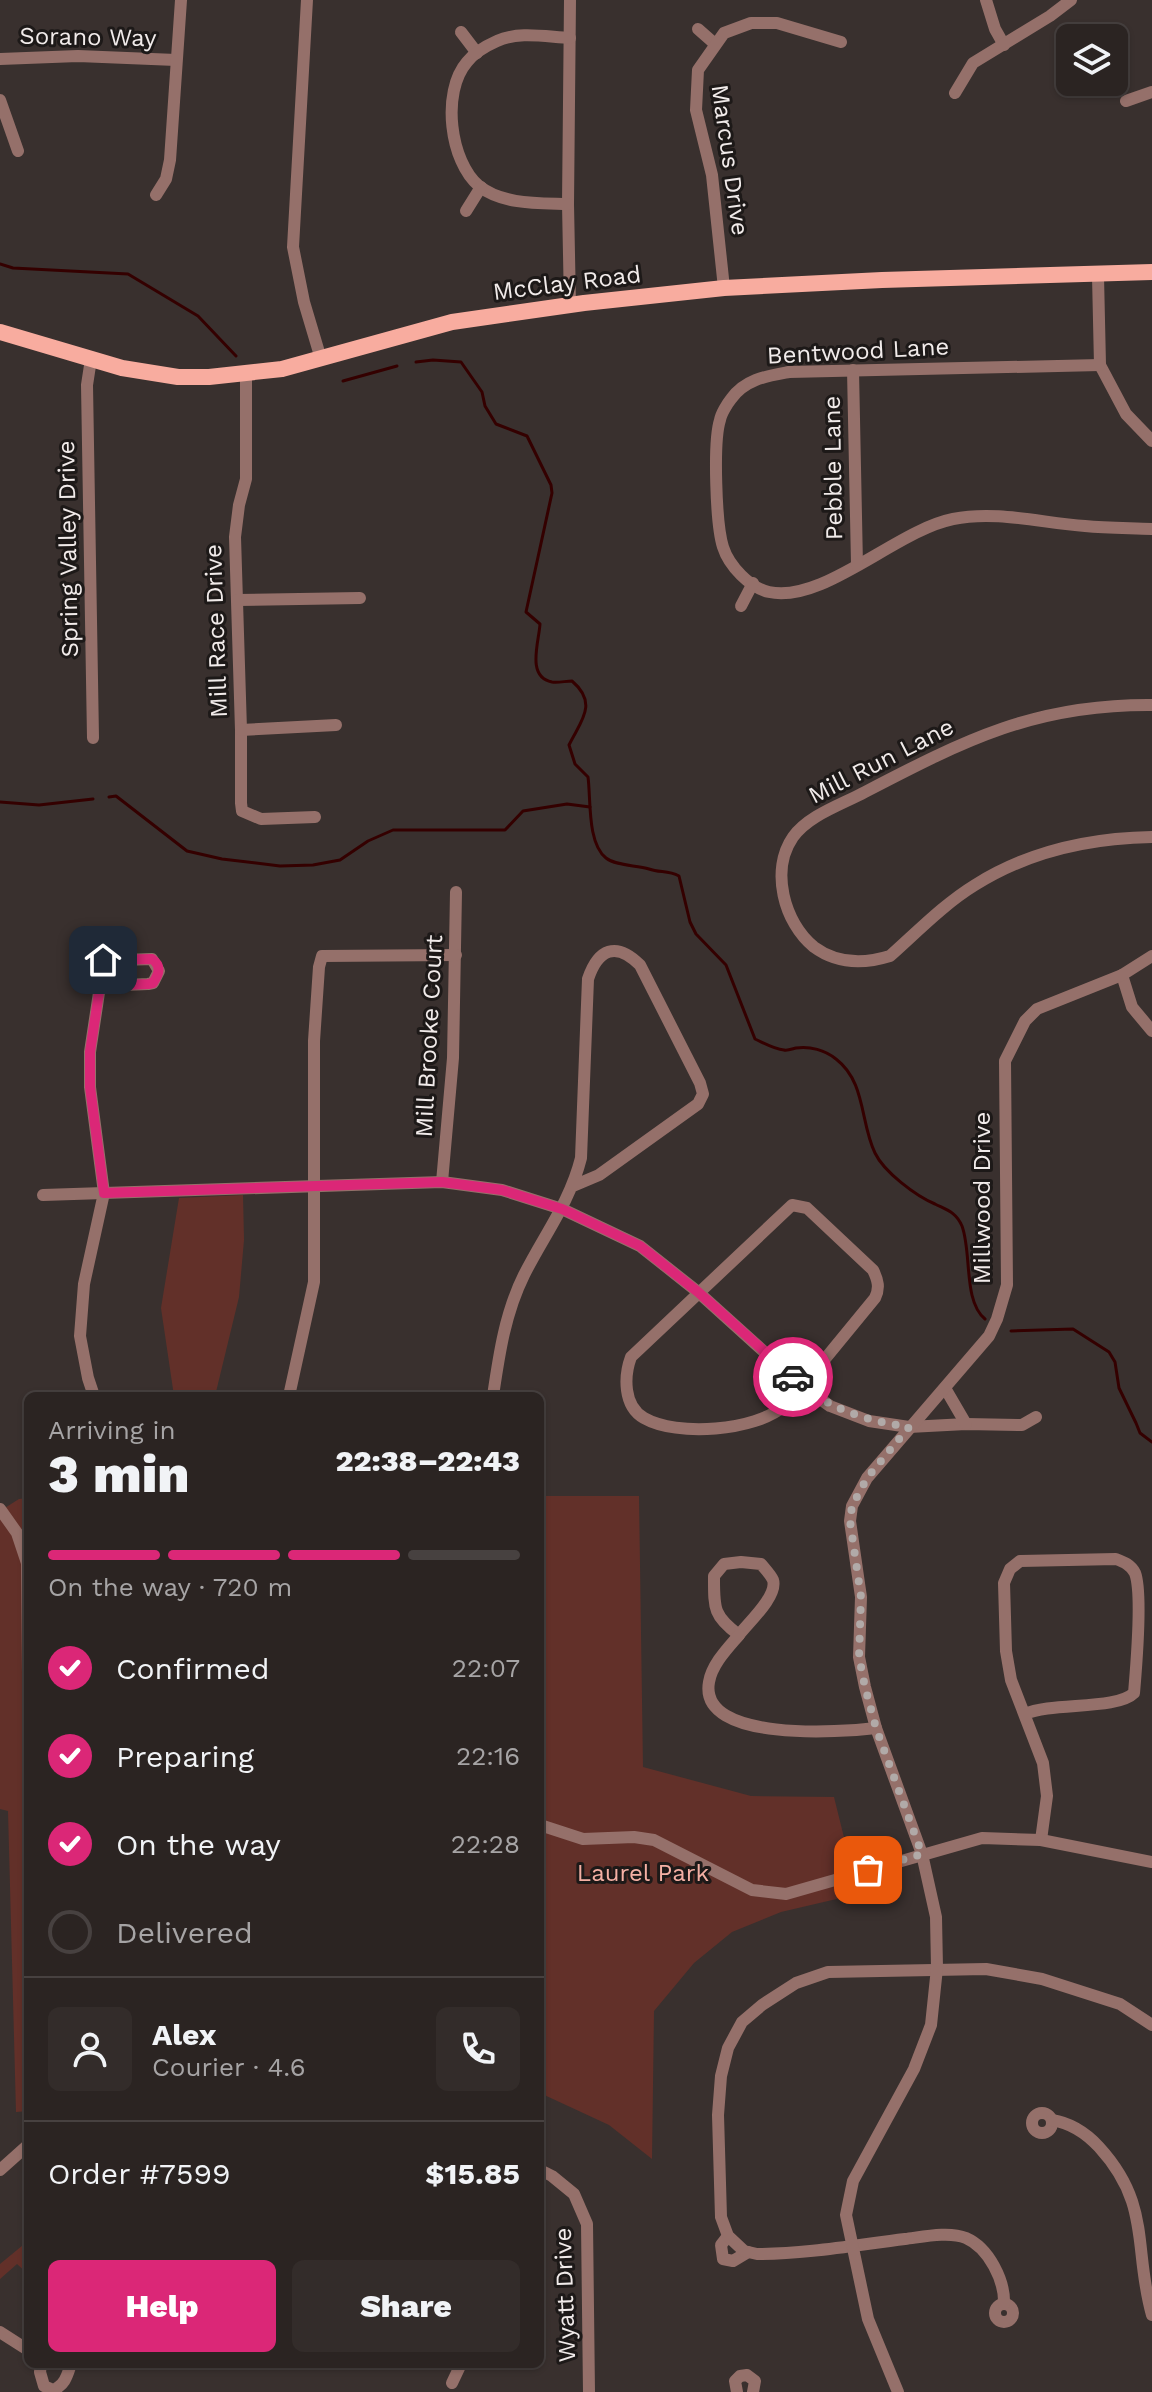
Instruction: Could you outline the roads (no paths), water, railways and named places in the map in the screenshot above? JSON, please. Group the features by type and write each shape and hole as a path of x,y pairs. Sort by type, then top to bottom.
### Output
{"main road":[{"name":"McClay Road","path":"0,332 122,368 178,377 246,375 321,359 452,322 570,305 724,288 1152,272"}],"street":[{"path":"156,195 166,179 170,160 181,0"},
{"path":"307,0 293,247 299,281 321,359"},
{"path":"570,0 570,305"},
{"path":"986,0 995,29 1004,45"},
{"path":"955,93 973,63 1071,0"},
{"path":"698,29 715,44 724,33 751,23 777,23 841,42"},
{"path":"461,32 477,53"},
{"path":"568,204 505,199 481,187 464,170 452,124 452,104 466,62 498,40 515,35 570,38"},
{"name":"Marcus Drive","path":"715,44 698,70 696,110 712,175 724,288"},
{"name":"Sorano Way","path":"0,59 78,56 176,60"},
{"path":"1126,101 1152,92"},
{"path":"0,100 18,151"},
{"path":"466,211 481,187"},
{"path":"1098,276 1100,365 1126,414 1152,441"},
{"name":"Spring Valley Drive","path":"91,359 87,385 93,738"},
{"name":"Bentwood Lane","path":"753,583 730,563 723,547 719,527 718,477 720,420 732,397 756,378 789,372 1100,365"},
{"name":"Pebble Lane","path":"853,370 857,565"},
{"name":"Mill Race Drive","path":"246,375 246,479 235,524 242,811 261,819 315,817"},
{"path":"741,606 753,583 775,593 800,591 857,565 907,536 951,519 988,515 1085,526 1152,529"},
{"path":"237,600 360,598"},
{"name":"Mill Run Lane","path":"1152,705 1118,704 1057,712 1007,725 921,763 811,820 793,836 783,858 782,891 801,932 815,947 839,959 856,962 875,960 890,956 975,885 1005,869 1042,853 1085,842 1152,837"},
{"path":"241,730 336,725"},
{"name":"Mill Brooke Court","path":"442,1182 453,1058 456,892"},
{"path":"494,1392 504,1329 513,1301 523,1276 573,1186 581,1158 588,979 599,957 609,950 617,950 626,953 640,965 703,1094 698,1104 599,1175 573,1186"},
{"path":"290,1392 314,1282 314,1041 322,956 456,955"},
{"name":"Millwood Drive","path":"898,2392 868,2319 846,2215 853,2181 914,2069 931,2025 937,1968 936,1917 922,1854 876,1728 859,1657 861,1597 850,1521 852,1506 867,1478 989,1336 997,1319 1007,1285 1005,1061 1016,1035 1037,1009 1122,975 1152,956"},
{"path":"152,959 158,965 158,976 153,983 100,986 89,984 84,973 93,961 152,959"},
{"path":"1122,975 1132,1007 1152,1031"},
{"path":"93,1392 80,1336 84,1284 104,1193 90,1087 90,1052 100,986"},
{"path":"43,1195 442,1182 502,1190 562,1209 640,1246 698,1292 802,1386 830,1406 869,1421 909,1427 1022,1425 1036,1417"},
{"path":"792,1205 807,1208 873,1270 878,1282 878,1292 802,1386 784,1406 761,1421 723,1428 669,1426 643,1418 630,1402 626,1381 631,1357 792,1205"},
{"path":"945,1388 966,1424"},
{"path":"0,1509 17,1533 24,1554"},
{"path":"1025,1714 1123,1701 1134,1693 1137,1663 1136,1579 1134,1570 1127,1563 1116,1559 1020,1561 1010,1569 1004,1583 1006,1651 1011,1680 1043,1763 1047,1796 1041,1840"},
{"path":"739,1635 716,1614 714,1576 724,1564 761,1564 773,1580 773,1589 769,1599 718,1663 709,1682 713,1703 724,1714 781,1731 845,1732 876,1728"},
{"path":"1137,1636 1152,1639"},
{"path":"1137,1663 1152,1667"},
{"path":"544,1826 583,1839 634,1837 654,1840 752,1890 786,1894 982,1838 1041,1840 1152,1862"},
{"path":"1004,2304 1004,2290 991,2262 977,2245 964,2237 933,2236 771,2254 748,2252 728,2236 721,2217 718,2115 721,2076 728,2048 742,2022 762,2005 796,1983 828,1972 986,1969 1042,1979 1120,2004 1152,2025"},
{"path":"1052,2120 1064,2122 1087,2135 1127,2183 1141,2225 1152,2315"},
{"path":"0,2170 24,2149"},
{"name":"Wyatt Drive","path":"544,2172 574,2194 587,2224 589,2392"},
{"path":"728,2236 721,2245 723,2259 733,2261 748,2252"},
{"path":"0,2332 24,2347"},
{"path":"40,2368 44,2386 53,2390 65,2381 70,2368"},
{"path":"452,2383 459,2368"},
{"path":"737,2392 735,2381 747,2375 755,2381 753,2392"}],"waterway":[{"path":"0,264 13,268 128,274 198,316 236,356"},
{"path":"416,362 461,362 482,392 485,406 496,424 527,436 551,485 552,493 526,612 540,624 536,658 539,673 552,682 572,681 584,697 585,713 569,745 575,764 588,777 591,820 600,851 615,863 679,876 690,922 696,934 726,965 755,1039 785,1050 817,1049 846,1068 858,1091 870,1141 879,1160 910,1189 951,1212 960,1221 974,1301 985,1319"},
{"path":"343,381 397,366"},
{"path":"109,797 116,796 187,851 280,866 340,860 368,841 393,830 505,830 523,811 567,804 590,807"},
{"path":"0,802 39,805 93,799"},
{"path":"1011,1331 1073,1329 1109,1352 1115,1362 1119,1388 1140,1433 1152,1442"}],"park label":[{"name":"Laurel Park","path":"643,1873"}]}
